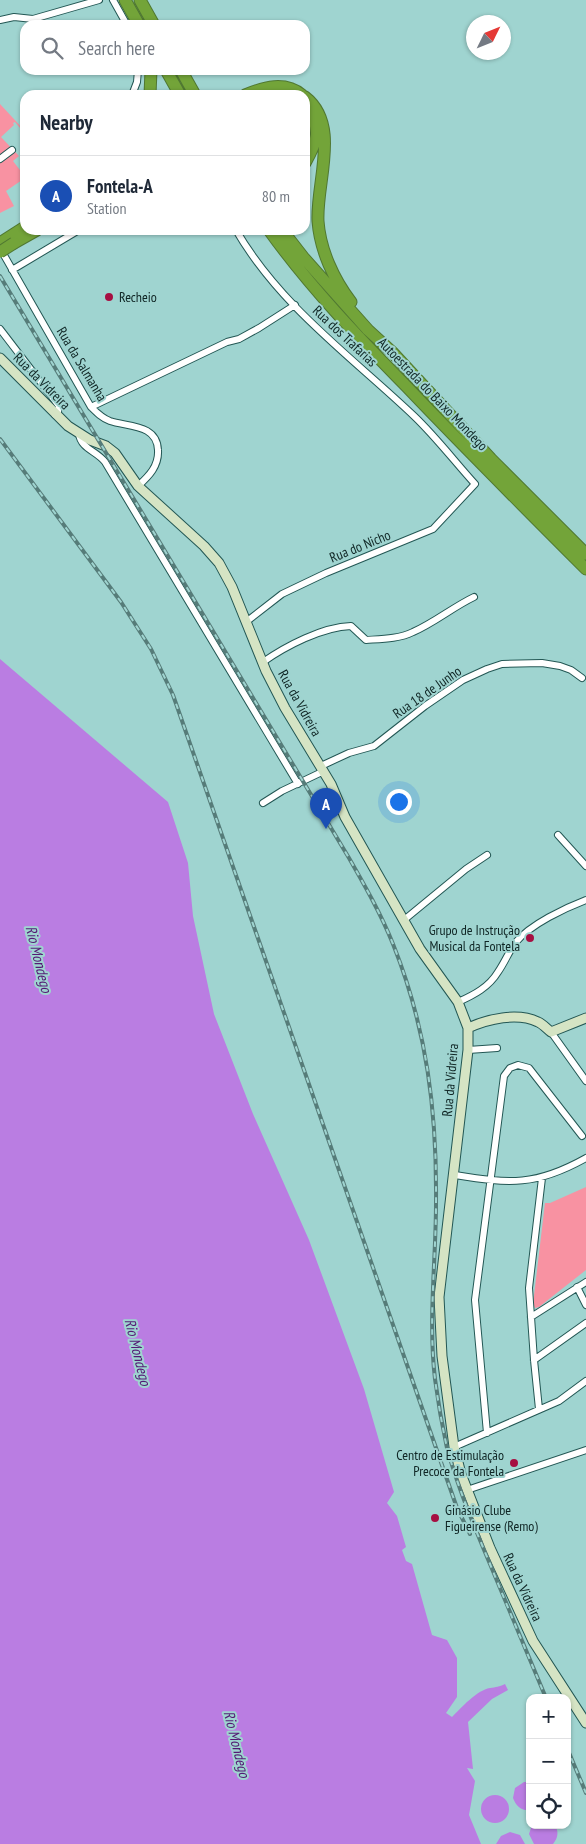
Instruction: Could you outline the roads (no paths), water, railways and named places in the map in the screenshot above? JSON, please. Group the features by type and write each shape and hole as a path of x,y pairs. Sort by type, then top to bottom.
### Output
{"highway":[{"path":"125,0 136,20"},
{"path":"140,0 151,20"},
{"path":"150,90 151,75"},
{"path":"169,75 177,90"},
{"path":"184,75 192,90"},
{"path":"256,90 280,86 292,90"},
{"path":"310,101 314,104 323,122 325,141 318,197 318,223 324,250 335,278 349,301 392,352"},
{"path":"310,115 316,125 316,143 310,154"},
{"path":"0,251 7,241 20,232"},
{"path":"7,241 23,235"},
{"path":"265,235 294,266"},
{"name":"Autoestrada do Baixo Mondego","path":"272,235 294,266 359,338 586,569"},
{"name":"Autoestrada do Baixo Mondego","path":"286,235 368,330 392,352 491,459 586,554"}],"street":[{"path":"0,20 14,17 33,19 98,0"},
{"path":"112,0 124,20"},
{"path":"134,90 138,75"},
{"path":"0,159 12,150"},
{"path":"12,270 71,235"},
{"path":"239,235 249,252 268,276 295,305"},
{"name":"Rua da Salmanha","path":"0,251 92,407 103,418 117,423 140,427 151,433 156,439 158,461 150,475 138,486"},
{"name":"Rua dos Trafarias","path":"92,407 220,345 239,339 295,305 330,342 416,417 475,484"},
{"path":"0,329 58,406 58,412 55,415"},
{"name":"Rua da Vidreira","path":"0,358 55,415 79,434 111,449 138,486 204,546 219,563 232,586 263,662 285,708 331,784 345,817 420,949 458,1002 468,1028 468,1050 455,1175 439,1297 442,1356 454,1447 467,1490 490,1548 533,1641 586,1723"},
{"path":"79,434 82,443 99,455 105,462 298,784"},
{"name":"Rua do Nicho","path":"246,622 282,594 326,573 433,528 475,484"},
{"path":"263,662 283,648 338,627 351,626 366,640 390,638 412,633 474,597"},
{"name":"Rua 18 de Junho","path":"263,803 349,753 374,746 425,706 463,680 487,668 502,664 542,663 571,670 582,678"},
{"path":"558,835 586,866"},
{"path":"404,920 466,869 487,855"},
{"path":"458,1002 477,993 498,973 509,953 524,934 544,921 586,900"},
{"path":"468,1028 488,1020 519,1017 539,1022 550,1032 586,1081"},
{"path":"550,1032 586,1018"},
{"path":"468,1050 497,1048"},
{"path":"487,1432 475,1300 481,1244 492,1181 504,1076 508,1070 512,1066 524,1065 532,1070 582,1136"},
{"path":"455,1175 492,1181 516,1182 542,1178 586,1158"},
{"path":"539,1409 529,1288 542,1178"},
{"path":"531,1317 586,1282"},
{"path":"577,1287 586,1305"},
{"path":"534,1360 586,1323"},
{"path":"454,1447 559,1401 586,1381"},
{"path":"467,1490 586,1450"}],"water":[{"name":"Rio Mondego","path":"0,659 168,802 188,863 193,916 214,1014 253,1114 309,1240 364,1389 394,1492 387,1503 397,1516 406,1547 402,1550 406,1561 412,1564 432,1635 447,1640 457,1658 457,1697 446,1713 452,1717 485,1689 505,1684 508,1690 492,1699 468,1722 473,1769 467,1768 475,1781 469,1815 481,1844 0,1844"},
{"path":"526,1782 526,1810 519,1807 513,1798 515,1788"},
{"path":"495,1795 505,1799 509,1809 505,1819 495,1823 485,1819 481,1809 485,1799"},
{"path":"531,1829 557,1830 556,1839 553,1844 534,1844 529,1834"},
{"path":"510,1832 520,1835 525,1844 496,1844 501,1836"}],"railway":[{"path":"0,276 349,858 378,911 393,944 405,976 422,1039 432,1103 436,1169 432,1335 437,1396 445,1439 451,1463 467,1507 544,1694"},
{"path":"0,439 121,602 151,649 173,695 457,1508 470,1534"},
{"path":"571,1757 586,1793"}],"place":[{"name":"Recheio","path":"109,297"},
{"name":"Fontela-A","path":"326,829"},
{"name":"Grupo de Instrução Musical da Fontela","path":"530,938"},
{"name":"Centro de Estimulação Precoce da Fontela","path":"514,1463"},
{"name":"Ginásio Clube Figueirense (Remo)","path":"435,1518"}]}
